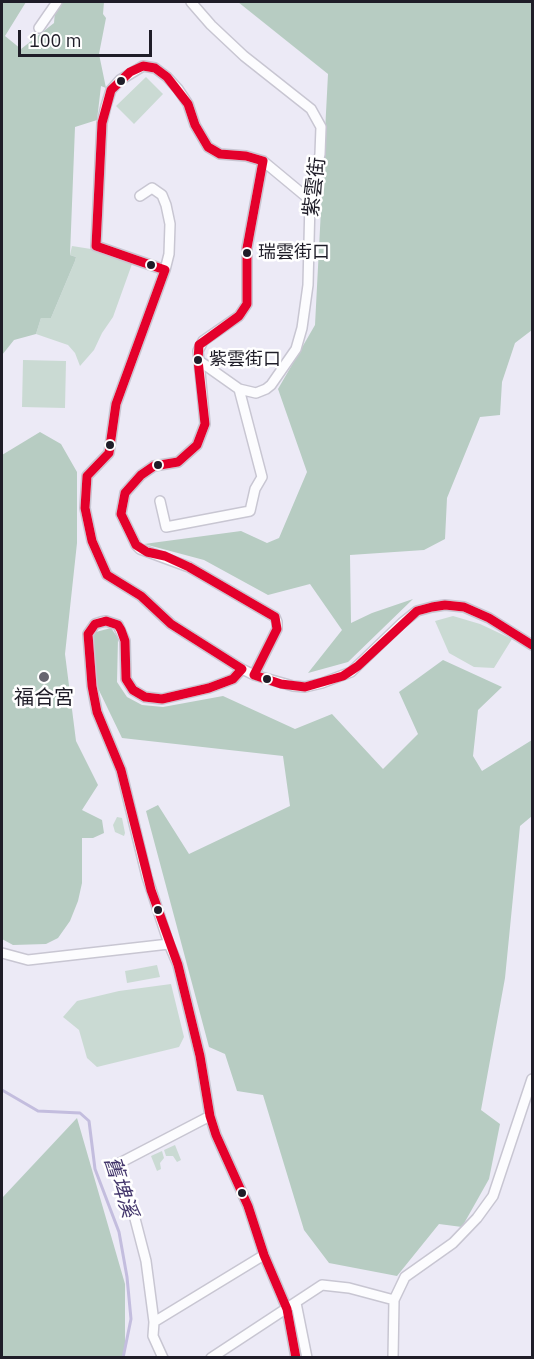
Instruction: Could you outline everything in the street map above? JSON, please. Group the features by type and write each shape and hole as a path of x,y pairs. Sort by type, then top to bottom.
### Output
{"street":[{"path":"39,28 57,2"},
{"name":"紫雲街","path":"191,2 211,25 244,56 311,109 321,126 320,154 310,200 308,285 299,339 289,360 266,389 256,393 239,388"},
{"path":"165,270 96,246 102,123 106,106 111,90 120,80 143,66 155,68 167,77 188,104 195,125 208,147 219,154 246,156 263,161 310,200"},
{"path":"254,675 277,629 275,617 189,567 140,549 121,514 125,493 141,475 154,466 178,462 197,445 205,424 198,351 203,341 239,316 247,304 247,248 263,161"},
{"path":"140,196 152,188 162,195 170,224 170,254 116,404 109,453 87,476 85,507 92,541 107,575 141,596 171,624 242,669 281,684 314,685 351,672 417,611 445,605 464,607 489,618 532,645"},
{"path":"160,501 166,527 250,511 255,489 262,477 239,388 198,360"},
{"path":"242,669 233,679 209,688 162,699 145,697 133,690 126,679 125,641 118,625 112,622 100,622 95,624 88,634 92,686 98,712 122,770 147,877 178,965 200,1056 210,1116 216,1135 248,1206 264,1255 286,1309 296,1358"},
{"path":"2,953 28,960 169,944"},
{"path":"393,1358 394,1300 405,1277 453,1243 477,1218 493,1196 519,1124 532,1079"},
{"path":"163,1358 153,1336 154,1322 146,1261 133,1211 112,1167 210,1116"},
{"path":"154,1322 264,1255"},
{"path":"211,1358 322,1285 349,1288 394,1300"},
{"path":"296,1303 308,1358"}],"shaded area":[{"path":"146,77 163,94 134,124 116,106"},
{"path":"72,246 91,249 132,264 113,317 94,350 80,366 75,353 68,345 36,334 41,318 51,318 75,261 76,257 70,255"},
{"path":"23,360 66,361 65,408 22,407"},
{"path":"453,616 480,624 512,639 494,668 474,667 449,653 435,621"},
{"path":"117,817 122,818 124,836 115,832 113,825"},
{"path":"157,965 160,977 127,983 125,971"},
{"path":"171,984 184,1037 179,1047 97,1067 87,1058 79,1030 63,1017 77,1001 119,991"},
{"path":"175,1145 181,1160 177,1162 173,1156 166,1156 164,1150"},
{"path":"162,1151 164,1158 160,1163 161,1169 157,1171 151,1156"}],"green space":[{"path":"2,2 26,2 5,36 21,49 54,23 55,11 61,2 104,2 103,14 106,18 99,54 106,88 101,86 97,120 75,127 70,255 76,257 75,261 51,318 41,318 36,334 14,340 2,355"},
{"path":"238,2 532,2 532,330 515,343 502,382 500,415 480,417 447,498 445,539 424,550 350,555 351,623 413,599 348,662 308,673 342,630 310,584 268,595 204,560 144,544 241,531 267,543 279,538 307,472 278,389 315,325 328,74"},
{"path":"40,432 61,444 77,472 77,543 65,654 76,741 98,785 82,810 102,820 104,833 93,838 82,838 82,883 78,901 70,921 58,938 46,944 13,945 2,939 2,455"},
{"path":"111,628 118,638 117,682 127,697 142,705 163,707 223,696 295,729 332,714 383,769 418,734 399,692 443,660 502,687 478,710 473,756 482,771 532,740 532,816 520,826 505,978 481,1110 500,1124 489,1179 462,1227 439,1224 397,1276 329,1263 304,1230 263,1095 237,1091 225,1054 209,1047 146,811 158,805 189,854 290,806 283,756 122,738 94,680 92,633"},
{"path":"77,1118 125,1284 125,1357 2,1357 2,1198"}],"waterway":[{"name":"舊埤溪","path":"2,1090 38,1111 80,1113 89,1121 95,1169 119,1232 127,1277 131,1319 123,1358"}],"transit line":[{"path":"296,1358 287,1309 264,1255 248,1206 216,1135 210,1116 200,1056 178,965 151,890 121,770 97,712 92,686 88,634 95,624 106,621 118,625 121,630 125,641 126,679 133,690 145,697 162,699 209,688 233,679 242,669 171,624 141,596 107,575 92,541 85,508 87,476 109,453 116,404 165,270 96,246 102,123 111,90 130,72 143,66 155,68 167,77 188,104 195,125 208,147 220,154 246,156 263,161 247,248 247,304 239,316 199,345 198,360 205,424 197,445 178,462 154,466 141,475 125,493 121,514 136,545 147,552 165,556 189,567 275,617 277,629 254,675 281,684 305,687 343,676 358,666 417,611 432,607 445,605 464,607 489,618 532,645"}],"place":[{"name":"瑞雲街口","path":"247,253"},
{"name":"紫雲街口","path":"198,360"},
{"name":"福合宮","path":"44,677"}]}
